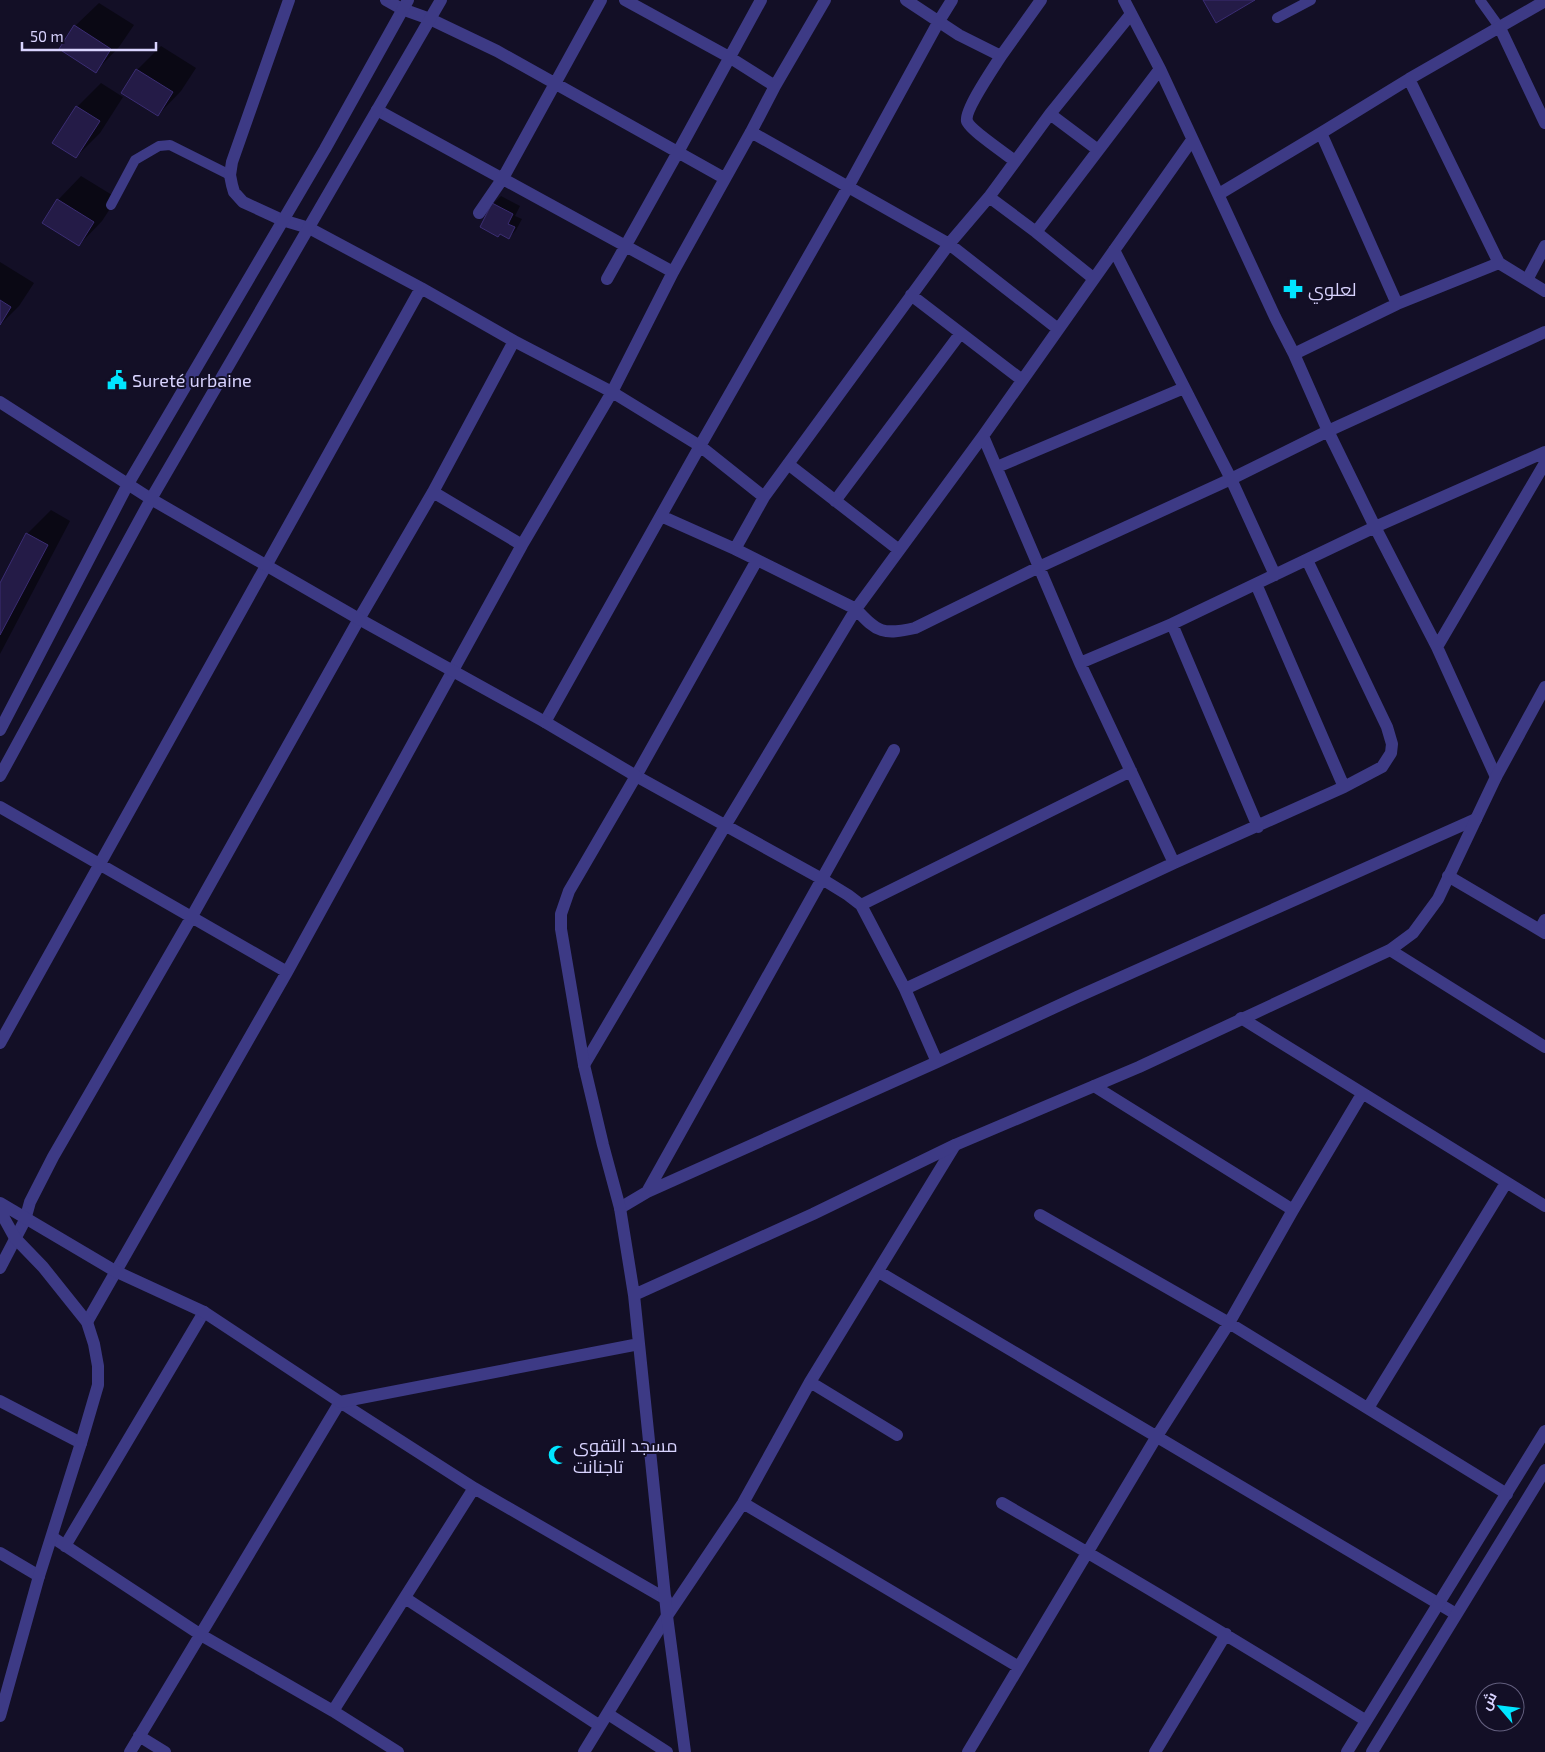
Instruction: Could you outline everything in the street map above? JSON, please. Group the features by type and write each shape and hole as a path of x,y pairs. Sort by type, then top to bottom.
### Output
{"street":[{"path":"289,0 232,162 230,175 234,192 243,202 282,220 309,228 421,288 514,341 612,392 700,446 764,497"},
{"path":"386,0 405,4 430,19 497,51 724,178"},
{"path":"0,776 151,499 441,0"},
{"path":"479,213 503,178 601,0"},
{"path":"625,0 729,57 775,86"},
{"path":"607,278 761,0"},
{"path":"87,1322 287,972 454,672 522,545 612,392 673,272 724,178 825,0"},
{"path":"906,0 973,43 1001,56"},
{"path":"545,722 952,0"},
{"path":"1015,161 975,130 966,120 969,109 1001,56 1041,0"},
{"path":"1124,0 1160,69 1294,354 1328,431 1437,647 1496,777"},
{"path":"1219,194 1409,79 1545,1"},
{"path":"0,730 128,484 325,149 405,4"},
{"path":"735,549 764,497 911,295 949,244 989,197 1050,114 1130,14"},
{"path":"1500,28 1545,123"},
{"path":"1036,232 1160,69"},
{"path":"1409,79 1498,263 1545,291"},
{"path":"377,110 673,272"},
{"path":"1050,114 1098,150"},
{"path":"751,132 949,244 1058,329"},
{"path":"1322,133 1397,304"},
{"path":"584,1065 856,609 983,436 1192,140"},
{"path":"989,197 1094,278"},
{"path":"1527,280 1545,246"},
{"path":"1114,250 1231,479 1275,575"},
{"path":"1294,354 1397,304 1498,263"},
{"path":"0,1043 421,288"},
{"path":"911,295 1022,380"},
{"path":"661,516 735,549 856,609 868,622 882,630 895,633 915,628 1039,567 1231,479 1328,431 1545,332"},
{"path":"835,501 960,334"},
{"path":"0,1268 26,1220 30,1202 52,1157 191,918 432,492 514,341"},
{"path":"997,467 1184,388"},
{"path":"0,402 151,499 266,566 848,895 861,905 905,989 937,1062"},
{"path":"983,436 1080,662 1174,863"},
{"path":"1080,662 1172,624 1375,527 1545,452"},
{"path":"1437,647 1545,463"},
{"path":"788,464 899,550"},
{"path":"432,492 522,545"},
{"path":"685,1752 666,1599 634,1296 620,1208 584,1065 562,941 561,914 570,891 757,560"},
{"path":"905,989 1174,863 1344,787 1382,767 1391,753 1392,744 1387,727 1307,560"},
{"path":"1256,584 1344,787"},
{"path":"1172,624 1258,826"},
{"path":"634,1296 813,1214 955,1145 1094,1086 1390,950 1413,933 1427,917 1438,899 1496,777 1545,687"},
{"path":"647,1192 894,750"},
{"path":"861,905 1131,771"},
{"path":"0,807 287,972"},
{"path":"620,1208 647,1192 1476,819"},
{"path":"1448,876 1543,927"},
{"path":"1390,950 1545,1047"},
{"path":"1241,1018 1545,1206"},
{"path":"1094,1086 1293,1210"},
{"path":"968,1752 1157,1436 1228,1323 1362,1094"},
{"path":"584,1752 668,1616 743,1503 810,1382 955,1145"},
{"path":"1368,1408 1506,1183"},
{"path":"0,1203 115,1271 204,1312 474,1488 666,1599"},
{"path":"0,1211 15,1238 43,1267 87,1322 98,1366 98,1385 82,1443 39,1576 1,1712"},
{"path":"1040,1216 1228,1323 1507,1494"},
{"path":"878,1272 1456,1614"},
{"path":"65,1546 204,1312"},
{"path":"130,1752 340,1402 639,1344"},
{"path":"810,1382 897,1434"},
{"path":"0,1401 82,1443"},
{"path":"1347,1752 1545,1431"},
{"path":"1372,1752 1545,1470"},
{"path":"333,1711 474,1488"},
{"path":"743,1503 1019,1666"},
{"path":"1002,1503 1226,1634 1365,1720"},
{"path":"52,1538 201,1635 333,1711 398,1752"},
{"path":"0,1553 39,1576"},
{"path":"405,1598 600,1726"},
{"path":"1154,1752 1226,1634"},
{"path":"608,1714 667,1752"},
{"path":"139,1736 165,1752"}],"lane":[{"path":"1277,18 1311,0"},
{"path":"1480,0 1500,28"},
{"path":"111,205 135,160 159,146 170,145 230,175"}],"building":[{"path":"1203,0 1255,0 1216,23"},
{"path":"74,25 111,49 96,73 59,49"},
{"path":"136,69 173,92 158,116 121,93"},
{"path":"76,106 100,121 76,158 52,143"},
{"path":"57,199 94,222 79,246 42,223"},
{"path":"492,203 513,214 508,224 515,227 509,239 500,234 498,237 480,227"},
{"path":"0,300 11,307 0,325"},
{"path":"26,533 48,545 0,635 0,583"}],"place":[{"name":"لعلوي","path":"1293,289"},
{"name":"Sureté urbaine","path":"117,380"},
{"name":"مسجد التقوى تاجنانت","path":"558,1455"}]}
